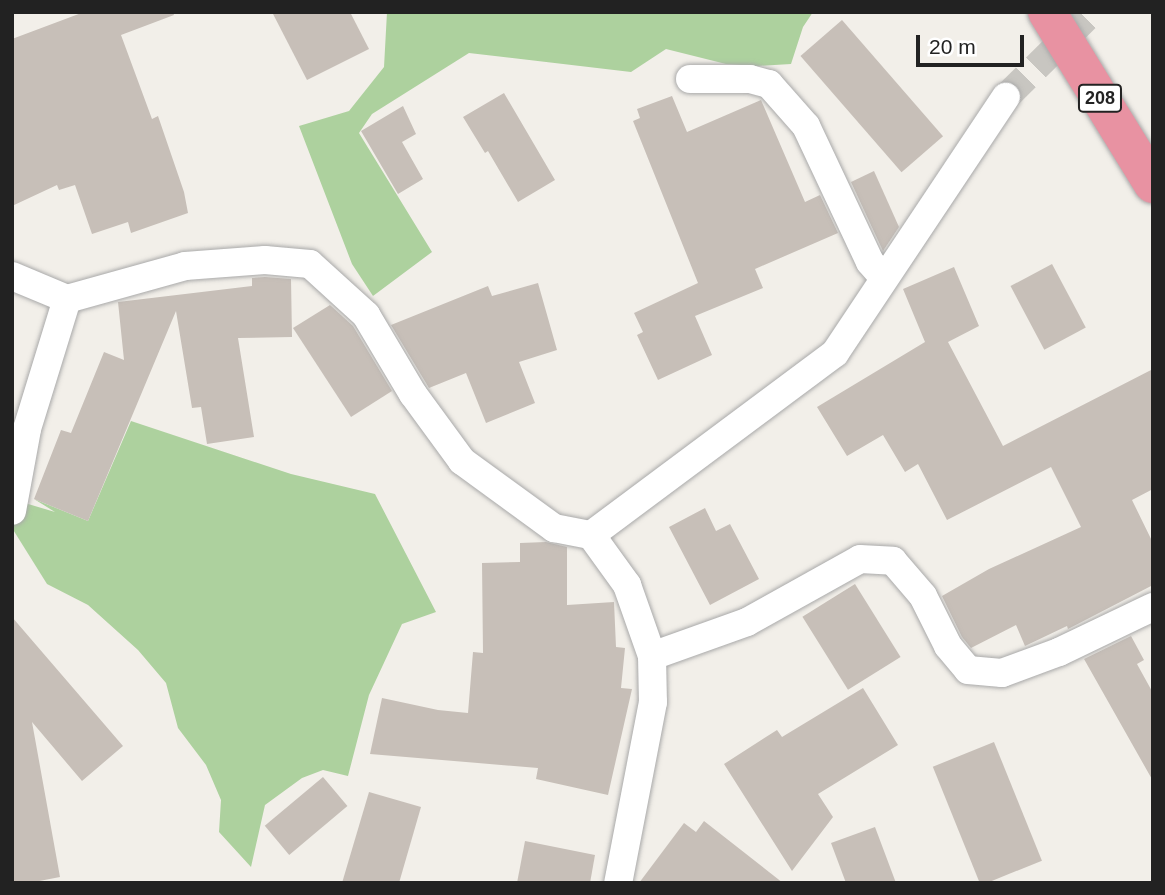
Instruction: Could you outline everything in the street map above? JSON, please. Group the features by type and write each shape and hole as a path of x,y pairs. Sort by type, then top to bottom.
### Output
{"highway":[{"name":"208","path":"1047,12 1153,184"}],"street":[{"path":"690,79 750,79 769,84 806,126 870,262 883,277"},
{"path":"591,536 835,353 883,277 1006,97"},
{"path":"12,276 67,299 185,266 265,260 310,264 366,315 412,394 462,461 554,528 591,536 627,585 652,656 653,702 618,883"},
{"path":"12,511 27,429 67,299"},
{"path":"652,656 747,622 860,558 893,561 923,596 948,646 968,670 1002,673 1059,652 1153,607"}],"green space":[{"path":"387,12 813,12 803,27 791,64 726,64 666,49 631,72 469,53 372,114 359,133 432,252 373,296 352,264 299,126 349,111 384,67"},
{"path":"131,421 291,474 375,494 436,612 402,624 369,695 348,776 323,770 302,778 265,805 251,867 219,832 221,800 206,765 178,728 166,683 138,650 88,605 47,584 12,528 18,501 55,512 34,499 88,521"}],"building":[{"path":"84,12 173,12 174,15 121,35 152,119 158,116 184,192 188,213 131,233 128,222 92,234 75,185 59,190 57,185 12,206 12,39"},
{"path":"272,12 350,12 369,49 307,80"},
{"path":"842,20 943,136 902,172 800,56"},
{"path":"504,93 555,180 518,202 488,151 485,153 463,117"},
{"path":"672,96 687,132 761,100 805,202 820,195 838,233 755,269 763,288 695,316 712,355 658,380 637,335 643,332 634,313 698,283 633,121 640,118 637,109"},
{"path":"403,106 416,134 402,142 423,179 398,194 361,131"},
{"path":"874,171 899,227 883,251 851,182"},
{"path":"1052,264 1086,328 1044,350 1011,286"},
{"path":"954,267 979,326 948,342 1003,446 1153,369 1153,489 1132,500 1153,543 1153,585 1068,629 1067,626 1025,646 1016,625 971,648 962,637 942,596 989,569 1081,527 1051,467 947,520 918,464 905,472 883,435 847,456 817,407 925,342 903,289"},
{"path":"252,278 291,279 292,337 238,338 254,437 207,444 201,407 192,408 176,311 88,521 34,499 61,430 71,433 104,352 124,360 118,302 252,286"},
{"path":"538,283 557,350 519,362 535,403 486,423 466,373 429,388 391,325 488,286 492,296"},
{"path":"330,305 353,326 392,391 351,417 293,328"},
{"path":"705,508 716,531 730,524 759,579 710,605 669,527"},
{"path":"546,542 567,547 567,605 614,602 616,647 625,648 621,688 632,689 608,795 536,779 538,768 370,754 382,698 438,710 468,713 473,652 483,653 482,563 520,562 520,543"},
{"path":"855,584 901,657 848,690 802,617"},
{"path":"12,617 123,746 82,781 32,722 60,877 29,883 12,883"},
{"path":"1131,636 1144,660 1137,664 1153,693 1153,781 1084,659"},
{"path":"863,688 898,745 818,794 833,817 792,871 724,764 777,730 782,737"},
{"path":"994,742 1042,861 987,883 980,883 933,767"},
{"path":"323,777 347,806 289,855 265,826"},
{"path":"369,792 421,807 399,883 342,883"},
{"path":"704,821 783,883 639,883 684,823 696,832"},
{"path":"875,827 896,883 846,883 831,843"},
{"path":"525,841 595,855 590,883 517,883"}],"tunnel":[{"path":"1006,97 1092,12"}]}
